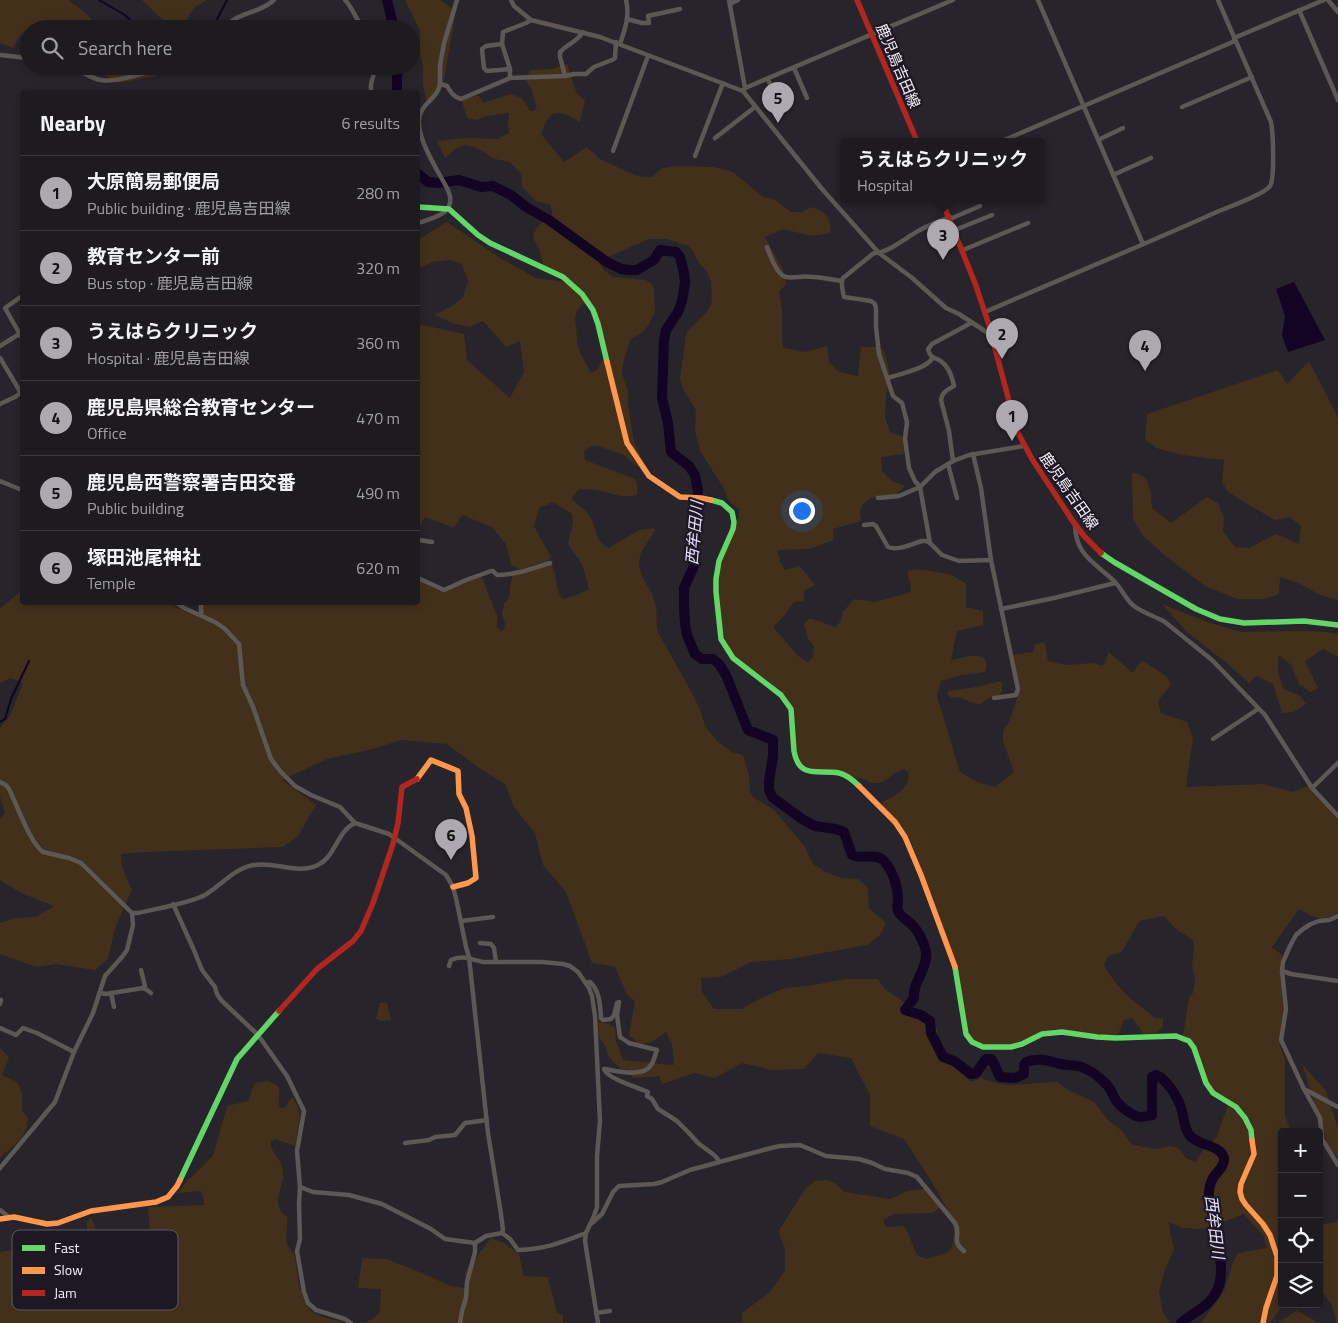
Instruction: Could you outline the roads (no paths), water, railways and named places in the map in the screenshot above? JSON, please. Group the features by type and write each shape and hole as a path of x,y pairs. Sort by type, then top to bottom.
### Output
{"street":[{"path":"233,20 266,7 274,0"},
{"path":"345,0 357,20"},
{"path":"420,115 439,90 440,66 444,43 457,0"},
{"path":"511,0 514,6 531,20 600,36 648,56 744,90 953,0"},
{"path":"440,84 447,86 452,95 461,99 510,78 586,74 594,67 615,58 618,43 627,19 626,0"},
{"path":"738,0 729,2 744,90 755,106 822,190 878,253 946,308 959,314 991,335"},
{"name":"鹿児島吉田線","path":"857,0 916,138"},
{"path":"1038,0 1143,244"},
{"path":"985,312 1268,188 1272,170 1271,122 1218,0"},
{"path":"1009,138 1324,0"},
{"path":"1328,0 1338,12"},
{"path":"627,19 649,23 648,16 680,9"},
{"path":"1299,10 1338,100"},
{"path":"510,78 510,69 502,44 503,32 531,20"},
{"path":"565,76 560,52 564,47 579,39 583,32"},
{"path":"502,44 486,46 482,49 484,68 487,71 510,69"},
{"path":"0,55 20,57"},
{"path":"613,151 648,56"},
{"path":"794,68 807,98"},
{"path":"89,75 98,80 134,75"},
{"path":"371,90 374,75"},
{"path":"1182,106 1252,77"},
{"path":"768,79 773,93"},
{"path":"695,156 723,83"},
{"path":"715,138 755,106"},
{"path":"420,123 423,142 450,194 448,209 441,215 420,221"},
{"path":"1098,140 1124,128"},
{"path":"1113,174 1151,158"},
{"name":"鹿児島吉田線","path":"944,203 985,312 1013,418 1024,446 1075,524 1091,543 1099,551 1116,562 1198,610 1214,617 1239,622 1258,623 1301,620 1338,624"},
{"path":"930,543 920,487 909,468 905,439 907,422 902,403 893,396 879,354 875,304 871,301 844,297 842,281 844,277 874,253 892,246 922,229 980,206"},
{"path":"420,207 448,209 490,243 563,277 576,288 593,310 623,426 628,442 638,461 649,476 680,496 701,498 724,504 730,509 733,516 733,529 719,561 716,579 721,639 733,658 781,695 791,709 795,757 800,766 810,772 838,773 852,780 895,822 905,837 956,970 966,1034 972,1042 984,1047 1011,1047 1042,1034 1062,1032 1097,1038 1176,1036 1189,1041 1194,1048 1206,1084 1213,1093 1236,1107 1245,1118 1251,1130 1254,1154 1241,1184 1240,1192 1242,1199 1270,1235 1277,1256 1277,1276 1263,1323"},
{"path":"955,230 992,215"},
{"path":"963,250 1028,223"},
{"path":"767,247 771,260 780,273 788,278 807,277 842,281"},
{"path":"20,297 4,308 20,331"},
{"path":"953,461 949,432 941,400 942,395 954,386 953,378 940,361 929,355 928,349 932,344 971,323"},
{"path":"0,346 20,335"},
{"path":"0,358 20,389"},
{"path":"888,378 920,367 932,358"},
{"path":"0,404 20,393"},
{"path":"878,498 899,496 920,487 935,472 953,461 973,454 1024,446"},
{"path":"973,454 981,488 990,560 1018,690 1016,695 994,698"},
{"path":"948,464 957,498"},
{"path":"0,481 20,489"},
{"path":"864,525 873,524 876,526 891,549 922,541 930,543 942,555 959,561 990,560"},
{"path":"1075,524 1075,535 1079,547 1115,583 1132,605 1165,622 1212,660 1265,715 1312,788 1338,816"},
{"path":"420,540 432,542"},
{"path":"420,579 444,590 491,571 497,574 506,574 550,563"},
{"path":"1001,609 1115,583"},
{"path":"180,605 215,622 225,629 239,644 243,685 275,766 295,786 340,807 356,823 385,832 442,871 453,887 469,957 486,1120 501,1214 502,1233"},
{"path":"201,605 201,615"},
{"path":"1213,739 1258,709"},
{"path":"0,1210 9,1216 53,1224 91,1210 149,1204 168,1197 177,1186 234,1063 317,969 357,936 373,903 393,844 398,823 402,787 416,780 430,760 458,771 459,794 466,808 472,836 476,878 473,882 453,887"},
{"path":"1312,788 1338,764"},
{"path":"0,782 10,789 31,836 40,850 81,863 132,913 133,925 127,950 105,976 93,1013 74,1052 55,1102 0,1168"},
{"path":"132,913 193,900 205,895 247,866 265,864 310,869 328,858 345,830 350,825 356,823"},
{"path":"173,904 202,970 215,987 221,1000 258,1035 287,1076 304,1111 297,1151 300,1187 300,1239 297,1251 304,1292 308,1303 316,1310 345,1319 351,1323"},
{"path":"1338,916 1311,924 1296,935 1290,946 1283,962 1282,972 1286,1009 1280,1040 1320,1118 1322,1139 1338,1165"},
{"path":"461,921 494,917"},
{"path":"480,943 491,944 494,948 496,962"},
{"path":"449,966 454,958 469,957 478,961 563,964 574,969 589,988 594,1003 600,1121 597,1199 594,1216 586,1233 586,1248 598,1323"},
{"path":"141,970 145,986 143,988"},
{"path":"1282,972 1338,982"},
{"path":"586,983 590,982 592,984 599,998 601,1018 603,1020 611,1020 619,1002 617,1015 620,1038 629,1043 656,1050 653,1064 642,1072 598,1069"},
{"path":"100,993 106,994 143,988 151,993"},
{"path":"111,993 114,1007"},
{"path":"0,1028 16,1035 23,1028 74,1052"},
{"path":"605,1069 606,1072 616,1079 648,1092 647,1096 652,1099 658,1108 682,1126 698,1144 717,1158 718,1162"},
{"path":"1304,1089 1338,1107"},
{"path":"405,1143 454,1135 465,1123 486,1120"},
{"path":"591,1224 602,1214 613,1192 619,1186 654,1184 684,1172 718,1162 780,1146 797,1145 832,1158 859,1159 885,1169 908,1173 917,1177 955,1223 957,1227 956,1242 964,1251"},
{"path":"300,1187 313,1192 349,1195 382,1204 431,1229 445,1239 475,1244 486,1236 502,1233 510,1239 518,1250 536,1249 549,1247 586,1233"},
{"path":"0,1219 9,1216"},
{"path":"460,1323 475,1244"},
{"path":"596,1313 610,1311"}],"waterway":[{"path":"99,0 130,20"},
{"path":"217,20 227,0"},
{"name":"西牟田川","path":"387,0 392,20"},
{"name":"西牟田川","path":"397,75 397,90"},
{"name":"西牟田川","path":"420,176 428,182 438,183 459,180 481,187 493,186 511,195 607,262 621,269 637,270 654,260 660,250 676,252 680,257 685,283 678,312 666,330 662,398 668,423 671,452 689,466 695,475 698,491 694,566 684,588 685,624 687,635 695,654 702,659 713,659 719,664 726,675 748,730 773,740 773,756 769,781 772,797 815,826 844,832 852,855 881,858 890,869 897,890 898,911 916,929 926,951 926,960 915,987 914,998 905,1010 921,1015 930,1021 931,1033 943,1057 954,1061 971,1074 976,1073 986,1059 991,1059 1000,1077 1015,1078 1024,1074 1026,1062 1035,1060 1080,1066 1094,1073 1107,1085 1123,1108 1133,1115 1140,1117 1152,1115 1152,1077 1156,1075 1168,1085 1175,1095 1191,1137 1222,1153 1224,1158 1223,1164 1212,1180 1209,1189 1210,1208 1217,1229 1221,1265 1220,1281 1209,1302 1181,1323"},
{"path":"0,722 5,719 11,699 29,661"}],"place":[{"name":"鹿児島西警察署吉田交番","path":"778,123"},
{"name":"うえはらクリニック","path":"943,260"},
{"name":"教育センター前","path":"1002,359"},
{"name":"鹿児島県総合教育センター","path":"1145,371"},
{"name":"大原簡易郵便局","path":"1012,441"},
{"name":"塚田池尾神社","path":"451,860"}]}
